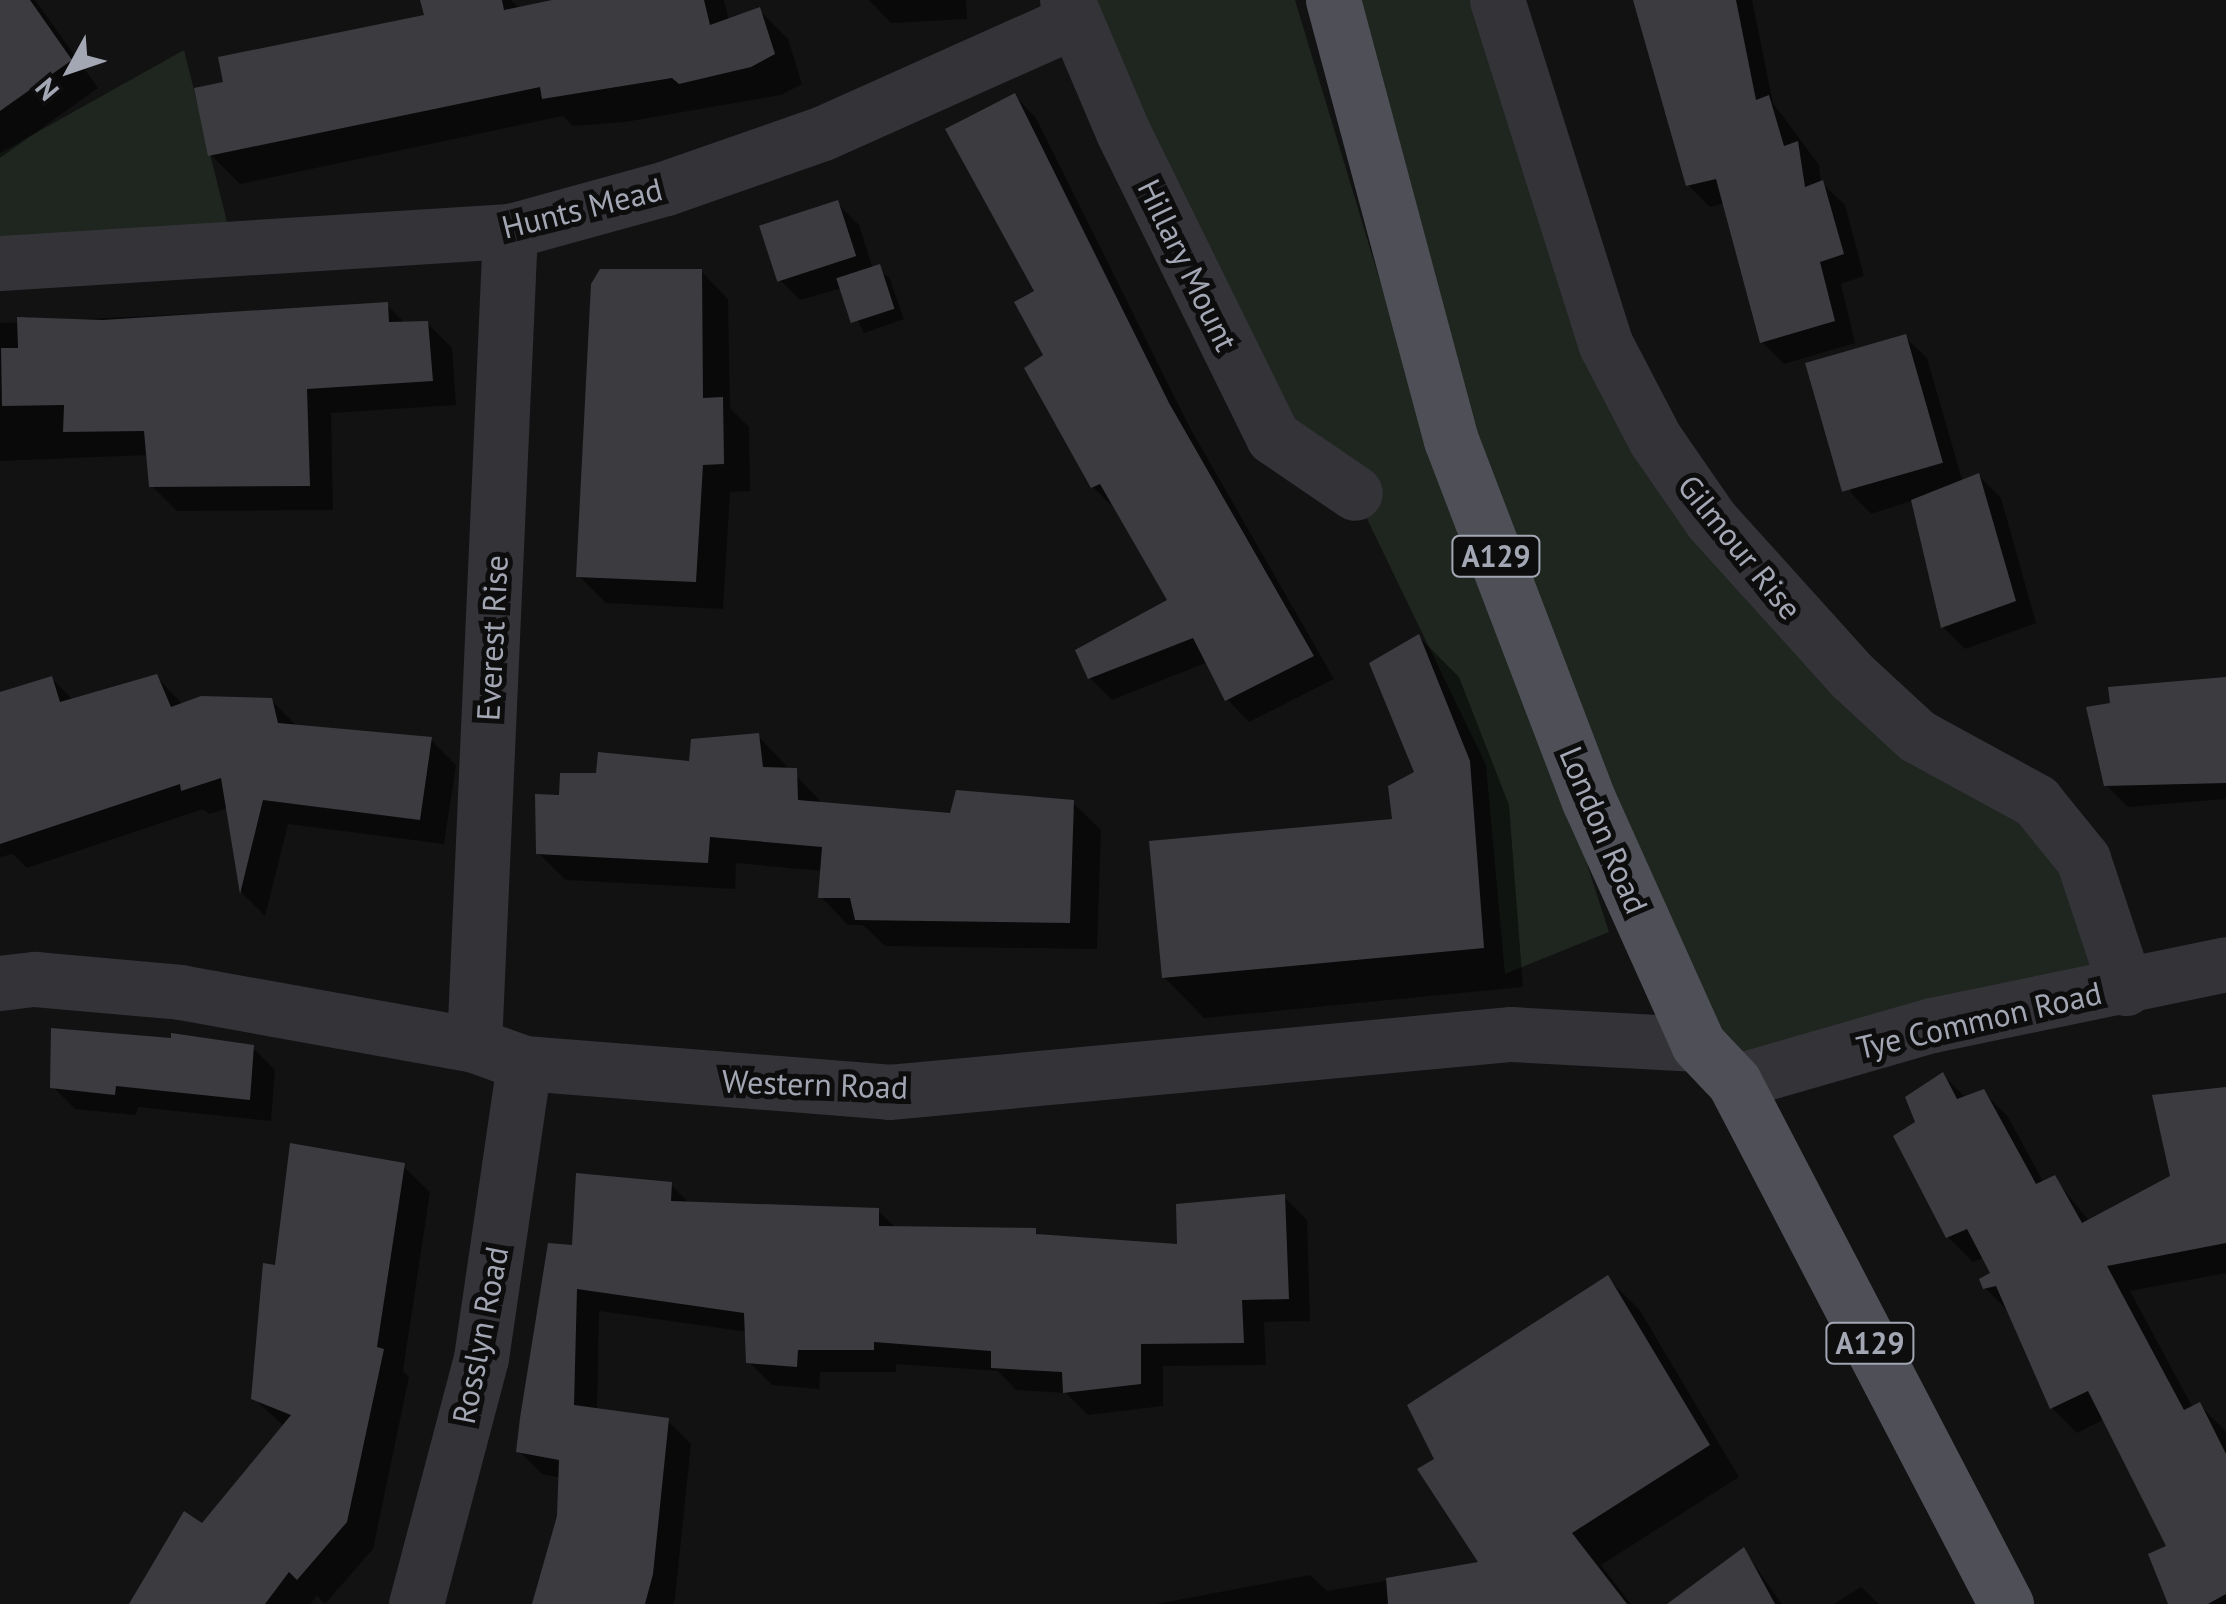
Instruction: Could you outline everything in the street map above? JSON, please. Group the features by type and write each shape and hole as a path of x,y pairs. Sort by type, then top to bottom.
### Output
{"main road":[{"name":"London Road","path":"1332,0 1451,440 1589,801 1716,1063 2006,1604"}],"street":[{"name":"Gilmour Rise","path":"1497,0 1606,345 1656,439 1712,520 1852,676 1916,736 2036,801 2083,859 2126,988"},
{"name":"Hunts Mead","path":"0,263 510,231 666,188 823,132 1070,10"},
{"name":"Hillary Mount","path":"1070,10 1273,437 1355,494"},
{"name":"Everest Rise","path":"474,1044 510,231"},
{"name":"Tye Common Road","path":"1716,1063 1932,1026 2226,964"},
{"name":"Western Road","path":"0,983 35,979 180,992 474,1044 524,1063 888,1092 1511,1034 1716,1063"},
{"name":"Rosslyn Road","path":"416,1604 481,1358 524,1063"}],"shaded area":[{"path":"1067,0 1295,0 1437,470 1548,743 1609,932 1505,974 1486,765 1355,494 1273,437"},
{"path":"1333,0 1497,0 1606,345 1784,606 2036,801 2126,988 1734,1082 1589,801"},
{"path":"184,50 234,250 0,263 0,153"}],"building":[{"path":"0,0 30,0 72,60 0,111"},
{"path":"420,0 502,0 504,10 552,0 704,0 710,25 760,7 775,54 751,67 679,84 672,78 542,99 540,87 208,156 194,88 223,82 218,57 424,15"},
{"path":"1633,0 1736,0 1756,100 1769,95 1784,146 1798,141 1805,187 1823,180 1844,254 1820,262 1835,321 1760,343 1716,179 1686,186"},
{"path":"1015,93 1169,403 1314,656 1225,701 1193,638 1088,679 1075,650 1167,600 1100,484 1091,488 1024,368 1043,355 1014,302 1034,291 945,129"},
{"path":"838,200 856,256 777,282 759,226"},
{"path":"880,264 895,309 851,323 836,278"},
{"path":"600,269 702,269 703,398 723,397 724,464 703,465 696,582 576,577 591,284"},
{"path":"388,302 389,322 428,321 433,381 307,389 310,486 149,487 144,431 63,432 64,405 2,406 1,348 18,348 17,317 103,320"},
{"path":"1906,334 1943,463 1842,492 1805,363"},
{"path":"1979,473 2016,601 1941,628 1911,500"},
{"path":"1419,634 1470,761 1484,948 1162,978 1149,841 1392,819 1388,786 1414,772 1369,663"},
{"path":"157,674 171,707 201,696 272,698 278,723 432,737 420,820 263,800 240,894 221,778 181,791 180,784 0,844 0,692 52,676 60,702"},
{"path":"2226,677 2226,783 2104,786 2086,707 2110,703 2108,687"},
{"path":"759,733 763,767 797,768 798,800 950,813 956,790 1074,800 1070,923 855,920 850,898 818,898 822,847 710,837 708,863 536,854 535,794 559,795 560,773 596,773 598,752 689,761 691,739"},
{"path":"51,1028 171,1038 171,1033 254,1045 250,1100 116,1086 115,1095 50,1088"},
{"path":"1943,1072 1957,1099 1984,1089 2036,1184 2055,1175 2082,1223 2170,1176 2152,1095 2226,1087 2226,1243 2107,1266 2184,1410 2200,1402 2226,1454 2226,1594 2208,1604 2168,1604 2148,1554 2166,1546 2088,1391 2050,1409 1996,1286 1983,1289 1979,1279 1990,1273 1967,1229 1946,1238 1893,1136 1915,1122 1905,1097"},
{"path":"290,1143 405,1163 377,1347 384,1349 347,1522 297,1580 289,1572 265,1604 129,1604 184,1511 202,1523 291,1415 251,1399 263,1263 275,1265"},
{"path":"576,1173 672,1182 671,1201 879,1208 879,1226 1036,1228 1036,1234 1177,1244 1176,1204 1285,1194 1289,1299 1242,1300 1244,1343 1141,1344 1141,1384 1063,1393 1062,1372 991,1368 991,1351 874,1342 874,1350 798,1350 797,1367 746,1363 744,1313 577,1289 574,1405 669,1418 653,1574 645,1604 532,1604 557,1516 559,1460 516,1452 548,1243 572,1245"},
{"path":"1608,1275 1710,1445 1572,1533 1627,1604 1388,1604 1386,1578 1478,1562 1417,1469 1434,1459 1407,1405"},
{"path":"1744,1547 1775,1604 1667,1604"}]}
